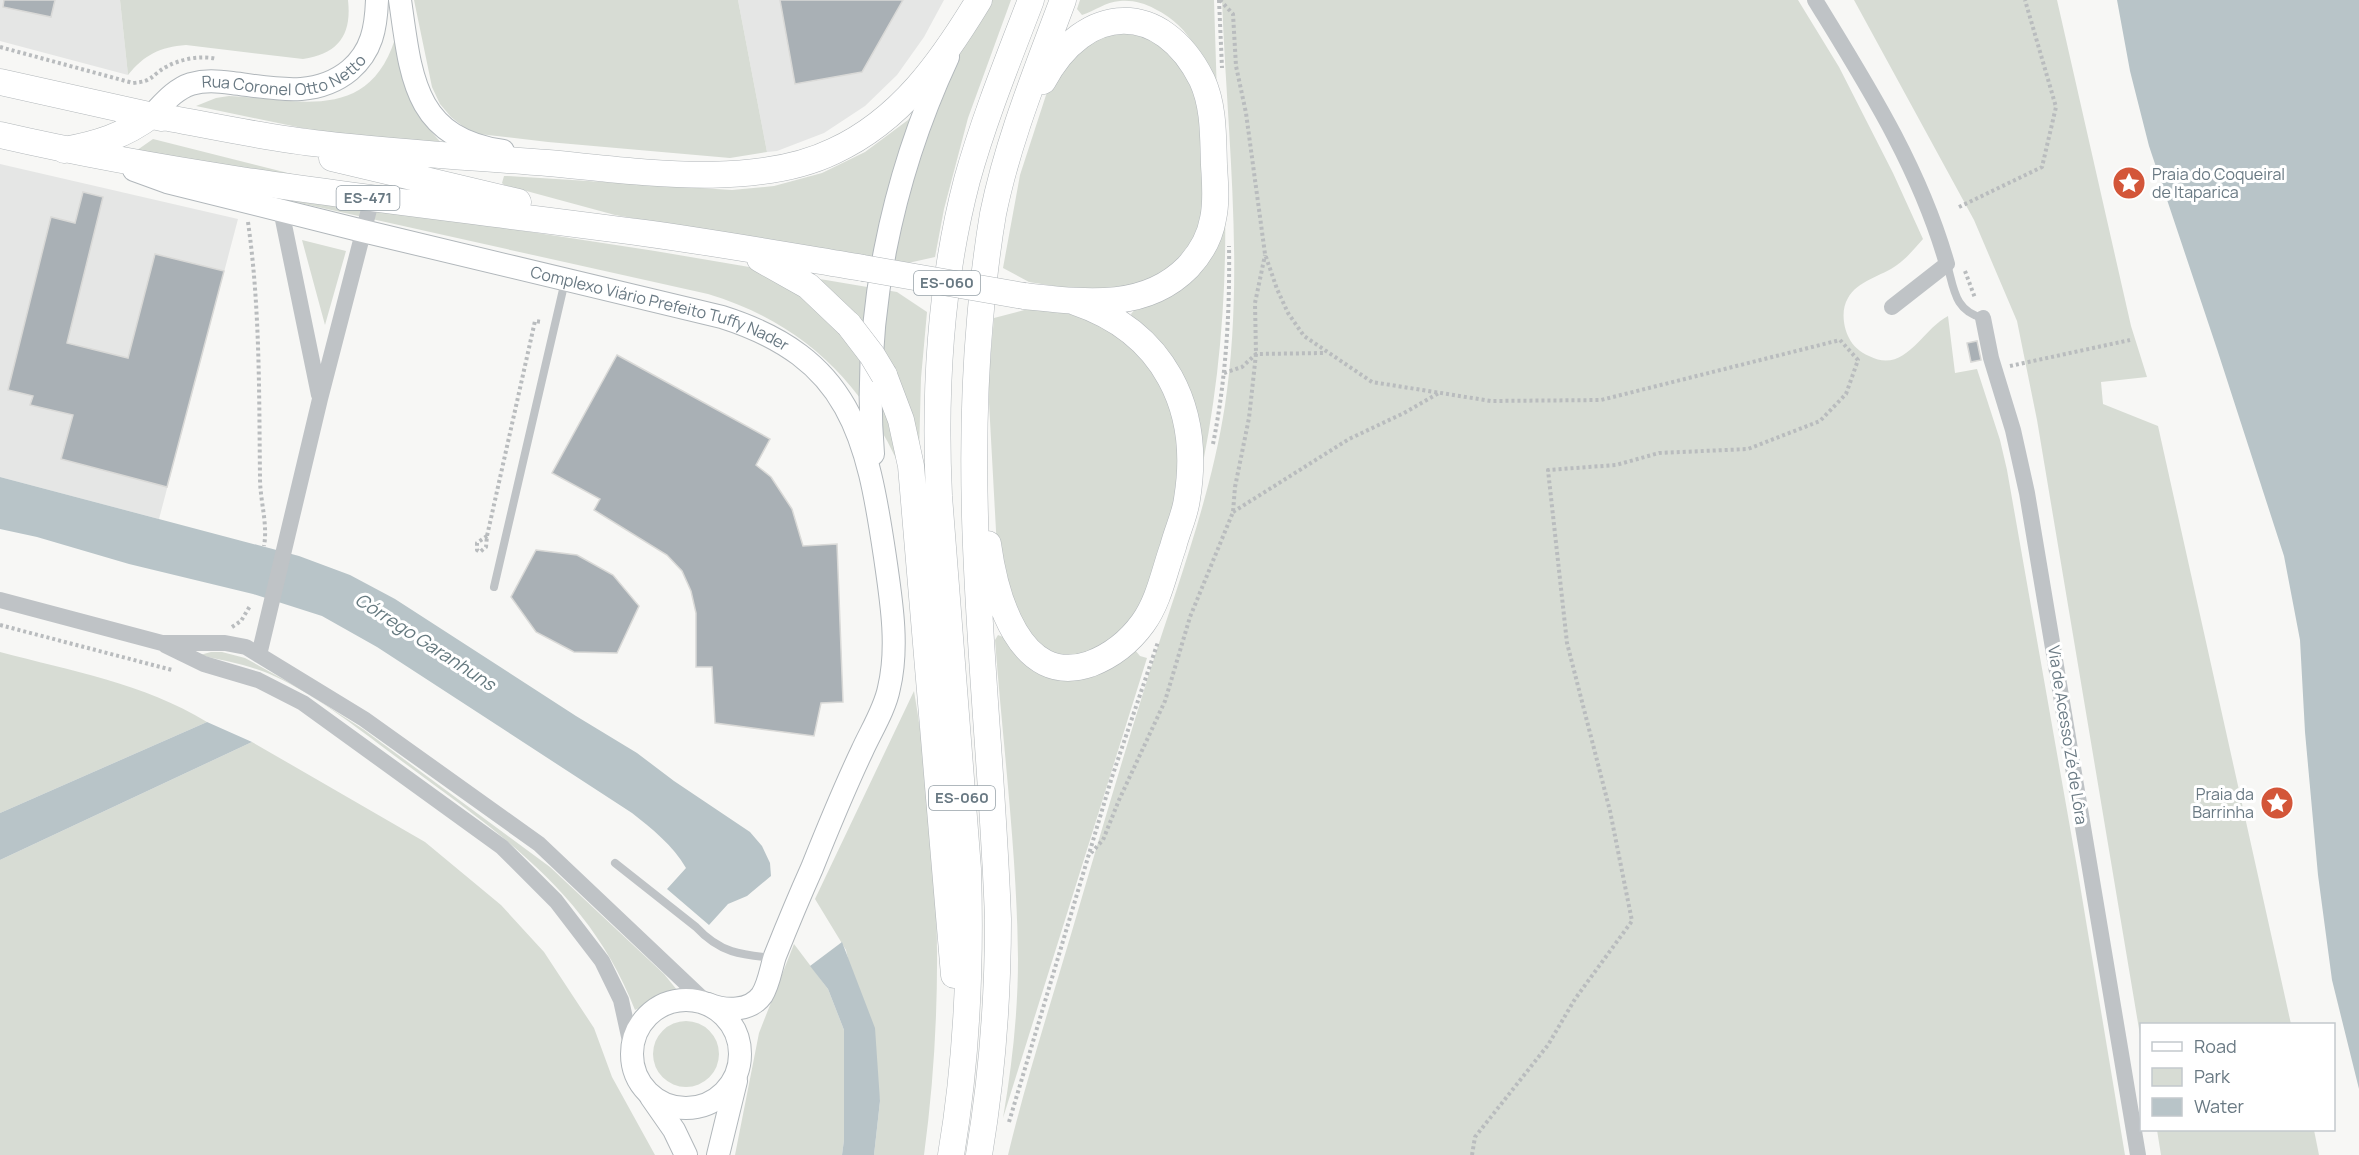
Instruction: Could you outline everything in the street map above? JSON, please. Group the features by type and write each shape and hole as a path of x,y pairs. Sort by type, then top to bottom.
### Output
{"main road":[{"name":"Rua Coronel Otto Netto","path":"152,115 173,94 188,85 207,80 298,90 322,87 341,78 360,62 371,42 376,24 377,0"},
{"path":"400,0 413,75 432,117 447,131 463,141 484,148 638,171"},
{"path":"64,150 112,139 139,126 152,115 320,144 638,171 750,174 806,163 832,152 864,135 893,113 926,79 960,32 979,0"},
{"name":"ES-060","path":"950,1155 959,1109 964,1059 969,915 968,869 939,496 937,440 940,339 955,234 967,182 982,129 1031,0"},
{"name":"ES-060","path":"979,1155 992,1067 998,920 975,552 975,399 982,290 993,216 1012,140 1063,0"},
{"path":"1012,140 1055,61 1075,39 1098,24 1110,20 1136,18 1161,26 1181,43 1203,82 1213,124 1215,198 1213,221 1202,248 1182,273 1149,293 1108,302 1075,302"},
{"path":"876,494 872,446 872,363 877,304 885,257 907,164 922,119 960,32"},
{"name":"ES-471","path":"0,82 152,115 646,233"},
{"name":"ES-471","path":"0,135 90,155 317,192 646,233 1024,296 1075,302"},
{"name":"Complexo Viário Prefeito Tuffy Nader","path":"90,155 166,182 565,280 700,310 760,330 780,340 818,370 833,386 858,433 876,494 892,615 894,653 888,694 839,800 774,958 762,995 747,1006 738,1009 718,1008 708,1004"},
{"path":"724,245 768,262 788,273 826,301 849,325 872,355 884,375 902,420 913,489 956,1001 958,1074 950,1155"},
{"path":"974,448 992,570 1005,611 1023,646 1038,658 1056,666 1083,666 1109,655 1133,635 1143,623 1158,594 1187,502 1191,457 1189,434 1185,412 1178,393 1158,358 1137,336 1113,318 1075,302"},
{"path":"686,1155 674,1130 639,1088 638,1079 628,1056 642,1023 658,1008 679,1000 694,1000 708,1004 721,1012 734,1029 741,1050 740,1065 718,1155"},
{"path":"639,1088 671,1106 686,1108 701,1106 726,1091 740,1065"}],"street":[{"path":"1815,0 1894,132 1926,204 1947,264 1892,306"},
{"path":"259,655 320,399 372,198"},
{"path":"281,210 320,399"},
{"name":"Via de Acesso Zé de Lôra","path":"1983,318 1994,369 2013,430 2028,493 2138,1155"},
{"path":"0,600 162,643 190,658 258,680 303,703 502,847 556,901 602,961 621,1000 628,1056"},
{"path":"162,643 225,643 246,647 364,719 521,830 566,867 708,1004"}],"lane":[{"path":"1947,264 1960,305 1966,312 1983,318"},
{"path":"494,587 565,280"},
{"path":"615,863 696,927 707,939 722,948 737,954 774,958"}],"path":[{"path":"1220,0 1233,14 1236,66 1246,113 1265,254 1288,313 1304,336 1372,382 1491,401 1601,400 1840,340 1858,360 1846,394 1820,421 1748,449 1659,453 1616,465 1548,470 1567,643 1610,811 1632,921 1575,999 1548,1046 1475,1137 1472,1155"},
{"path":"1959,207 2042,167 2056,107 2025,0"},
{"name":"Rua Coronel Otto Netto","path":"0,47 133,83 147,82 165,68 182,61 207,57 228,61"},
{"path":"247,212 258,317 260,492 265,534"},
{"path":"1089,854 1103,840 1165,701 1190,617 1233,512 1235,487 1249,418 1256,354 1255,303 1265,254"},
{"path":"487,536 535,321 554,326"},
{"path":"1994,369 2130,340"},
{"path":"1224,373 1242,367 1256,354 1327,353"},
{"path":"1233,512 1349,440 1439,393"},
{"path":"0,625 176,671"},
{"path":"628,1056 639,1088"}],"shaded area":[{"path":"0,0 120,0 128,75 0,41"},
{"path":"738,0 944,0 924,37 897,75 865,106 824,133 777,151 767,152"},
{"path":"0,164 238,219 159,519 0,477"}],"green space":[{"path":"120,0 348,0 349,12 345,33 340,41 325,53 315,56 303,59 186,45 153,53 140,62 128,75"},
{"path":"414,0 738,0 767,152 730,158 548,142 479,134 465,128 440,104 432,87"},
{"path":"992,0 1011,0 968,118 944,209 935,257 899,265 615,215 502,183 504,176 508,176 732,190 774,186 822,173 865,152 908,120 945,77"},
{"path":"1080,0 1214,0 1217,96 1195,46 1168,16 1147,5 1125,1 1110,3 1082,15 1077,9"},
{"path":"1222,0 1798,0 1839,67 1893,173 1923,239 1897,265 1852,292 1846,302 1844,313 1847,334 1860,351 1882,360 1893,360 1912,348 1948,316 1955,373 1977,369 2000,440 2077,867 2125,1155 1008,1155 1030,1071 1119,771 1202,507 1219,439 1231,355 1234,304 1233,203"},
{"path":"1854,0 2057,0 2131,326 2147,377 2101,382 2103,404 2158,426 2291,1023 2140,1023 2140,1035 2037,420 2017,321 1974,220"},
{"path":"1116,29 1172,44 1199,101 1206,206 1187,255 1139,288 1073,289 1029,282 1003,268 1020,175 1048,89 1071,53"},
{"path":"395,39 425,124 442,144 360,140 196,106 216,98 229,96 304,102 348,95 367,84 383,66"},
{"path":"153,139 348,188 133,153"},
{"path":"274,193 655,251 897,292 927,312 921,378 919,453 900,467 867,407 847,381 799,338 772,321 741,306 708,294 273,197"},
{"path":"1225,204 1220,349 1211,421 1197,492 1200,470 1131,314 1136,308 1171,296 1195,277"},
{"path":"302,240 346,251 325,325"},
{"path":"1028,309 1072,313 1116,333 1156,373 1179,425 1178,488 1147,597 1128,626 1085,656 1056,655 1038,645 1016,613 997,549 988,384 994,318"},
{"path":"998,635 1003,637 1021,660 1032,669 1044,676 1057,679 1085,678 1100,673 1135,650 1140,656 1147,658 1003,1118 1014,1039 1018,959 1012,839 995,640"},
{"path":"0,652 132,688 158,697 207,722 0,813"},
{"path":"222,652 245,658 299,688 363,729 550,867 664,974 677,990 635,1010 616,969 593,932 567,899 507,841 439,788 324,705 291,684 265,672 200,655"},
{"path":"914,691 929,806 937,922 935,1039 931,1097 924,1155 874,1155 880,1101 846,950 815,899"},
{"path":"252,742 425,842 501,905 544,952 594,1028 612,1077 655,1155 0,1155 0,860"},
{"path":"794,944 828,989 844,1030 842,1155 735,1155 759,1033"},
{"path":"686,1021 699,1024 709,1031 716,1041 719,1054 716,1067 709,1077 699,1084 686,1087 673,1084 663,1077 656,1067 653,1054 656,1041 663,1031 673,1024"},
{"path":"2157,1131 2314,1131 2319,1155 2161,1155"}],"water":[{"path":"2117,0 2359,0 2359,1089 2332,980 2318,875 2305,732 2300,640 2284,556 2149,146 2130,71"},
{"name":"Córrego Garanhuns","path":"0,477 299,556 350,575 395,599 637,753 750,832 762,846 770,863 771,876 747,896 728,904 709,925 667,889 686,868 668,845 647,825 377,647 322,616 253,594 0,529"},
{"path":"207,722 252,742 0,860 0,813"},
{"path":"842,942 875,1028 880,1101 874,1155 842,1155 844,1030 828,989 810,966"}],"building":[{"path":"4,0 55,0 51,17 3,7"},
{"path":"780,0 903,0 862,72 795,84"},
{"path":"83,192 103,197 67,343 128,358 155,254 224,271 167,487 61,459 73,415 30,405 33,396 8,390 51,217 75,223"},
{"path":"1977,341 1981,360 1971,362 1967,343"},
{"path":"617,355 770,439 756,465 771,477 792,509 803,546 837,544 843,702 821,703 814,736 715,723 712,667 696,667 696,613 691,591 682,571 667,555 594,510 600,499 552,473"},
{"path":"536,550 577,555 613,575 639,606 617,653 574,652 536,632 511,597"}],"place":[{"name":"Praia do Coqueiral de Itaparica","path":"2129,183"},
{"name":"Praia da Barrinha","path":"2277,803"}]}
